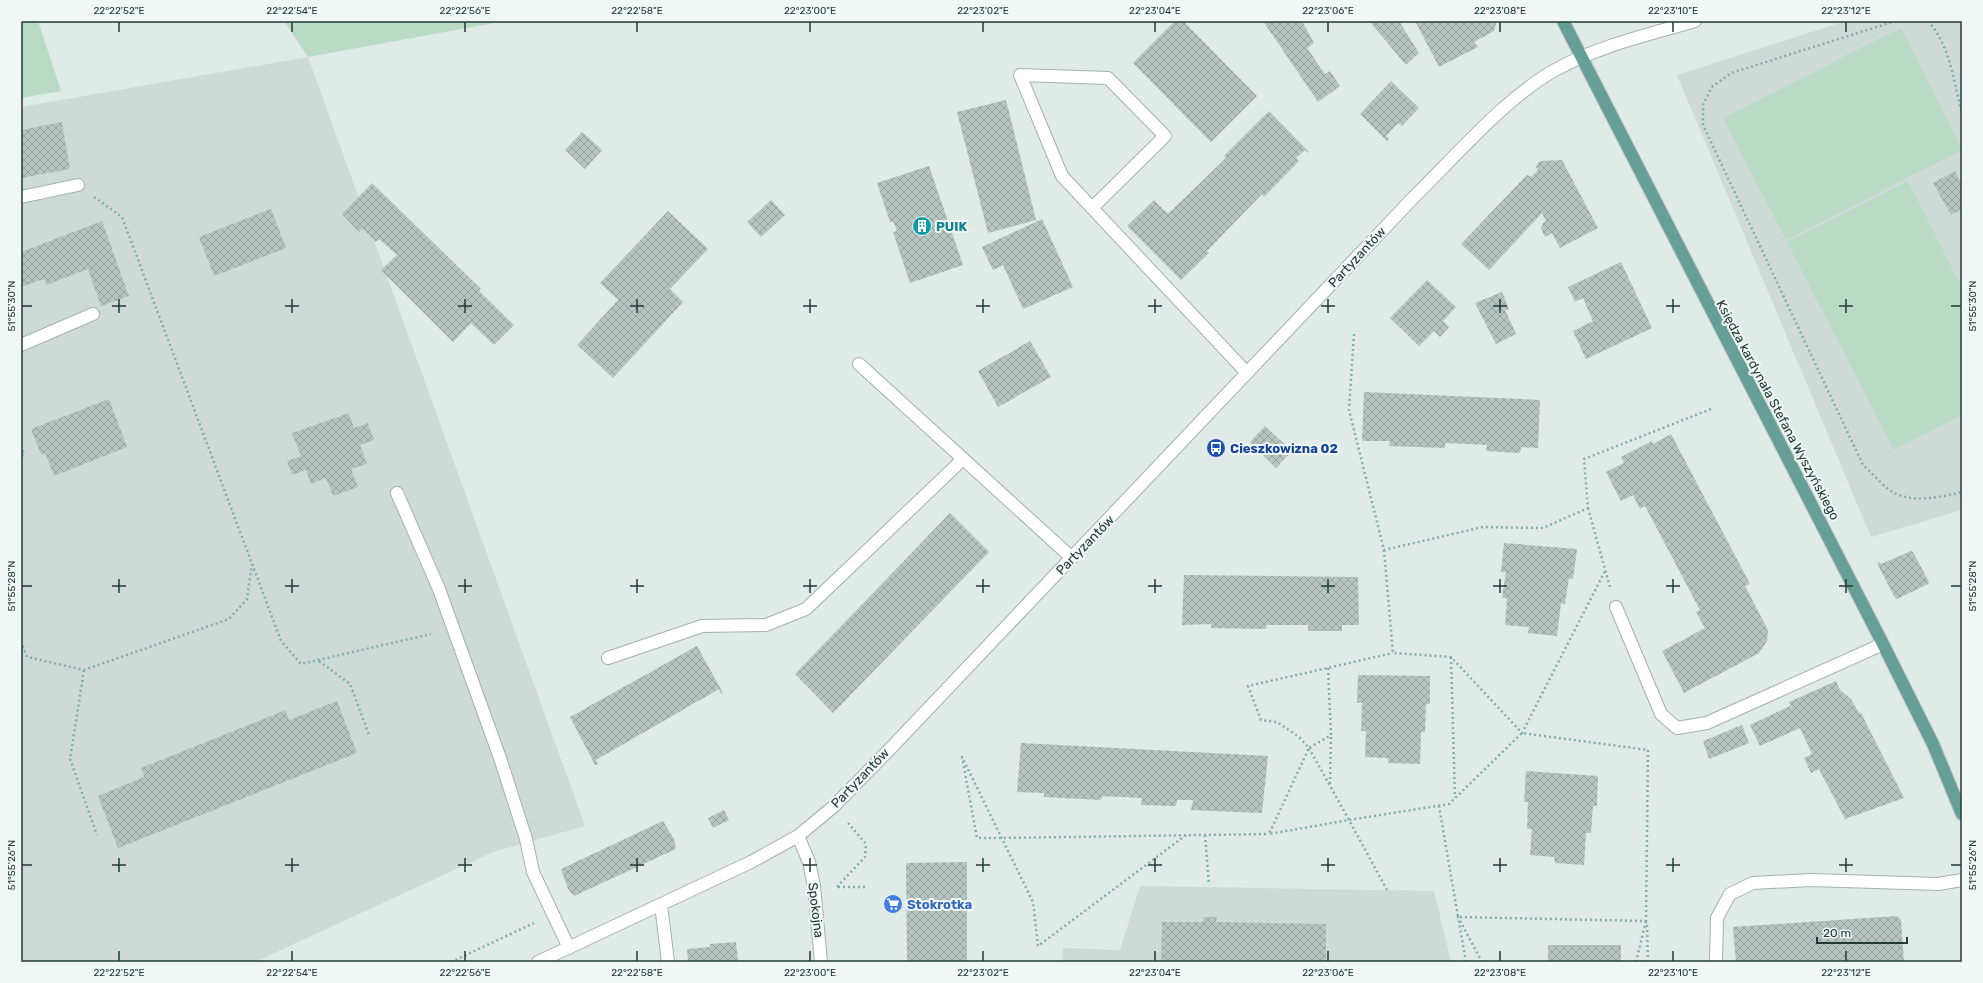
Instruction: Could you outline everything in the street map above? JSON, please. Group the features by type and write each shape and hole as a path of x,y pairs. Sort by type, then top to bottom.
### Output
{"main road":[{"name":"Księdza kardynała Stefana Wyszyńskiego","path":"1563,21 1883,644 1933,744 1962,814"}],"street":[{"name":"Partyzantów","path":"538,962 751,862 798,836 833,807 1072,558 1413,198 1493,118 1536,83 1554,71 1581,57 1695,21"},
{"path":"1092,208 1165,136 1108,78 1020,75 1062,176 1092,208 1247,373"},
{"path":"21,197 78,185"},
{"path":"21,345 93,314"},
{"path":"859,364 1072,558"},
{"path":"608,658 702,626 766,625 806,609 963,459"},
{"path":"398,493 439,589 500,758 526,839 533,872 569,948"},
{"path":"1616,607 1661,714 1677,728 1707,723 1883,644"},
{"name":"Spokojna","path":"798,836 809,862 814,886 821,962"},
{"path":"1716,962 1716,918 1730,894 1753,883 1811,880 1938,884 1962,880"},
{"path":"661,905 668,962"}],"path":[{"path":"1896,21 1731,73 1712,87 1703,105 1704,125 1863,465 1892,491 1911,497 1935,498 1962,492"},
{"path":"1928,21 1936,30 1943,45 1962,114"},
{"path":"78,185 122,217 281,641 302,664 453,629"},
{"path":"1354,334 1349,410 1384,550 1393,653"},
{"path":"1616,607 1588,508 1584,459 1711,409"},
{"path":"21,446 24,455 21,455"},
{"path":"1384,550 1483,526 1542,528 1588,508"},
{"path":"21,641 27,657 84,670 229,619 247,599 252,563"},
{"path":"1186,835 1038,946 1033,902 1000,838 962,757 977,838 1000,838 1186,835 1269,834 1449,804 1522,733 1606,569"},
{"path":"1386,890 1309,748 1299,737 1277,722 1261,720 1248,686 1393,653 1451,657 1522,733 1648,750 1646,920 1648,962"},
{"path":"1451,657 1455,799"},
{"path":"319,660 350,684 369,735"},
{"path":"1328,668 1331,735 1330,785"},
{"path":"84,670 70,759 97,835"},
{"path":"1269,834 1309,748 1331,735"},
{"path":"1439,806 1466,962"},
{"path":"844,818 866,844 864,857 838,887 866,887"},
{"path":"1205,835 1209,885"},
{"path":"452,962 552,914"},
{"path":"1458,916 1646,920"},
{"path":"1458,916 1482,962"},
{"path":"1636,962 1646,920"}],"shaded area":[{"path":"1846,21 1962,21 1962,510 1871,537 1677,75"},
{"path":"308,57 585,826 493,852 255,962 21,962 21,107"},
{"path":"1140,886 1434,891 1451,962 1062,962 1063,948 1120,950"}],"green space":[{"path":"21,21 38,21 61,91 21,98"},
{"path":"284,21 505,21 308,57"},
{"path":"1901,28 1962,150 1786,240 1723,118"},
{"path":"1908,181 1962,288 1962,415 1894,450 1787,242"}],"building":[{"path":"1175,21 1183,21 1257,96 1211,142 1133,63"},
{"path":"1263,21 1302,21 1314,43 1307,48 1325,74 1330,71 1340,86 1318,102"},
{"path":"1369,21 1399,21 1419,53 1406,65"},
{"path":"1415,21 1494,21 1496,24 1494,31 1474,42 1478,47 1439,67"},
{"path":"1391,81 1419,108 1402,126 1398,123 1386,136 1389,139 1387,141 1360,114"},
{"path":"1006,100 1036,220 988,233 957,112"},
{"path":"1269,111 1309,152 1308,153 1305,150 1296,158 1299,161 1264,197 1262,194 1207,251 1209,253 1181,280 1127,226 1154,200 1167,213 1169,213 1226,158 1224,156"},
{"path":"62,122 70,169 21,178 21,130"},
{"path":"582,132 602,150 585,169 565,150"},
{"path":"1562,160 1598,228 1560,248 1552,233 1545,237 1541,228 1543,223 1546,221 1542,213 1489,270 1461,244 1527,175 1531,177 1538,170 1536,167 1538,163 1541,161"},
{"name":"PUIK","path":"929,166 963,265 910,283 893,232 897,231 893,221 890,222 877,183"},
{"path":"1955,171 1962,184 1962,209 1951,215 1933,183"},
{"path":"372,183 481,289 479,291 514,325 494,345 471,323 453,342 381,270 397,255 379,239 376,242 362,228 359,232 342,214"},
{"path":"771,200 785,215 761,237 747,222"},
{"path":"271,209 286,248 214,276 199,237"},
{"path":"668,211 708,249 670,289 683,302 613,378 577,345 618,300 600,283"},
{"path":"1042,219 1073,287 1023,309 1003,265 993,270 982,247"},
{"path":"102,221 129,296 101,306 88,269 46,285 44,279 21,287 21,252"},
{"path":"1621,262 1652,328 1586,359 1573,331 1593,321 1583,298 1575,302 1568,287"},
{"path":"1427,280 1456,307 1443,321 1449,327 1440,337 1434,331 1419,346 1390,318"},
{"path":"1502,292 1509,309 1505,310 1516,334 1496,344 1475,303"},
{"path":"1030,341 1051,377 998,407 978,371"},
{"path":"1364,392 1540,400 1538,448 1521,447 1520,453 1486,451 1487,445 1445,443 1445,448 1389,446 1390,441 1362,441"},
{"path":"109,399 127,447 54,476 45,453 41,454 31,429"},
{"path":"349,413 354,428 368,423 374,440 360,445 367,464 351,469 358,487 333,496 326,478 311,484 306,470 292,475 287,461 301,456 292,433"},
{"path":"1265,426 1292,451 1276,468 1250,442"},
{"path":"1671,434 1750,584 1745,586 1768,630 1767,641 1759,653 1684,693 1662,651 1705,628 1696,612 1700,610 1645,506 1640,509 1633,495 1621,501 1606,472 1624,463 1621,457 1652,441 1653,444"},
{"path":"950,513 989,552 833,713 795,674"},
{"path":"1504,543 1577,549 1573,579 1569,578 1565,604 1561,603 1557,636 1528,633 1529,627 1505,625 1507,598 1502,598 1506,572 1501,572"},
{"path":"1911,551 1913,552 1929,582 1928,584 1897,599 1895,598 1877,563 1880,562 1881,564"},
{"path":"1184,575 1358,577 1359,625 1342,625 1342,631 1308,631 1308,625 1266,625 1266,629 1211,628 1211,624 1182,625"},
{"path":"697,646 723,693 721,694 719,689 596,760 598,764 595,765 570,717"},
{"path":"1358,675 1430,676 1430,704 1426,704 1425,732 1421,732 1420,764 1388,763 1388,758 1365,757 1366,731 1361,731 1362,703 1357,703"},
{"path":"1836,681 1840,690 1851,699 1859,713 1861,713 1904,798 1845,819 1819,769 1811,773 1804,758 1812,754 1800,728 1760,746 1750,725 1790,706 1793,712 1789,702"},
{"path":"337,701 357,753 118,848 98,796 144,777 141,768 286,710 289,720"},
{"path":"1742,725 1749,743 1709,759 1703,741"},
{"path":"1021,743 1268,756 1262,813 1191,810 1193,800 1177,800 1176,806 1141,805 1142,798 1102,796 1101,800 1044,797 1044,793 1017,792"},
{"path":"1526,771 1598,776 1597,806 1593,806 1591,833 1586,833 1584,865 1555,863 1554,857 1530,855 1532,829 1527,829 1528,802 1524,802"},
{"path":"724,810 729,820 713,828 708,818"},
{"path":"663,821 674,839 676,849 574,896 568,889 561,869"},
{"path":"967,862 967,962 907,962 906,863"},
{"path":"1897,916 1901,920 1904,962 1736,962 1733,927"},
{"path":"1203,917 1217,917 1216,922 1326,924 1326,962 1161,962 1162,922 1203,922"},
{"path":"736,942 738,962 688,962 687,949 710,947 710,944"},
{"path":"1548,945 1621,945 1621,962 1548,962"}],"place":[{"name":"PUIK","path":"922,226"},
{"name":"Cieszkowizna 02","path":"1216,448"},
{"name":"Stokrotka","path":"893,904"}]}
